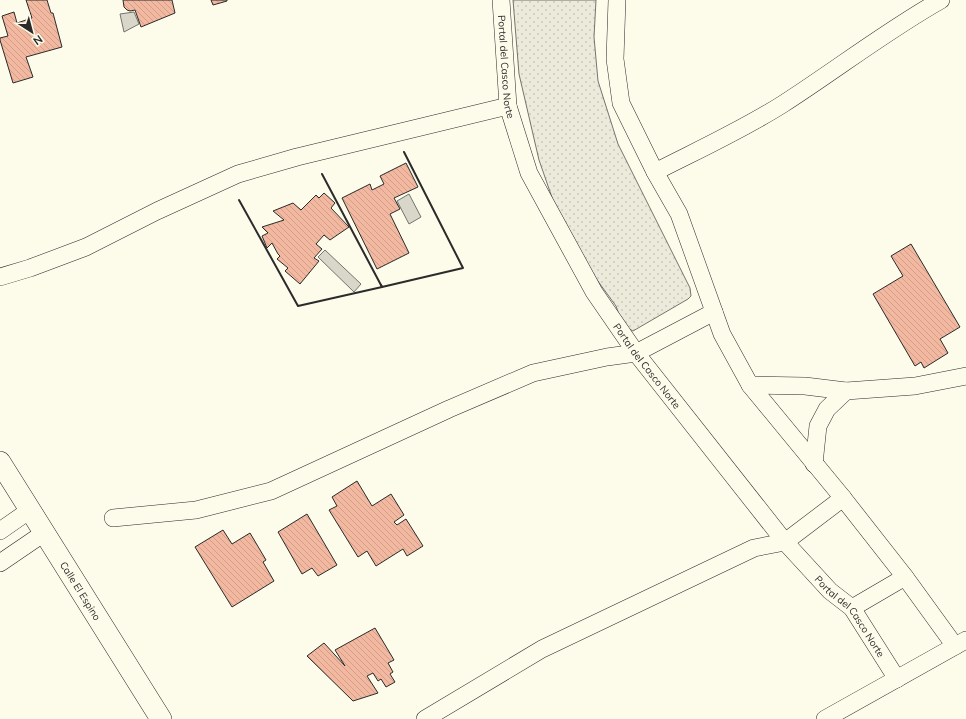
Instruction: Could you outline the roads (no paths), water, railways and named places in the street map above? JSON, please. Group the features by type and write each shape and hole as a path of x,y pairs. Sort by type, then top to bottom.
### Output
{"street":[{"name":"Portal del Casco Norte","path":"502,0 508,106 529,173 594,292 636,353 785,542 830,590 852,608 896,679"},
{"path":"617,0 615,59 621,103 655,172 680,214 722,334 750,385 960,643 825,719"},
{"path":"655,172 741,128 783,104 910,17 941,0"},
{"path":"0,277 30,268 86,247 157,211 238,174 304,155 508,106"},
{"path":"113,518 196,510 271,491 356,453 448,409 533,374 607,357 636,353 714,312"},
{"path":"750,385 804,386 846,391 915,386 966,376"},
{"path":"814,464 818,426 827,409 846,391"},
{"name":"Calle El Espino","path":"0,462 161,719"},
{"path":"425,719 542,649 754,548 785,542 843,498"},
{"path":"0,531 30,510"},
{"path":"0,564 44,533"},
{"path":"852,608 905,577"}]}
